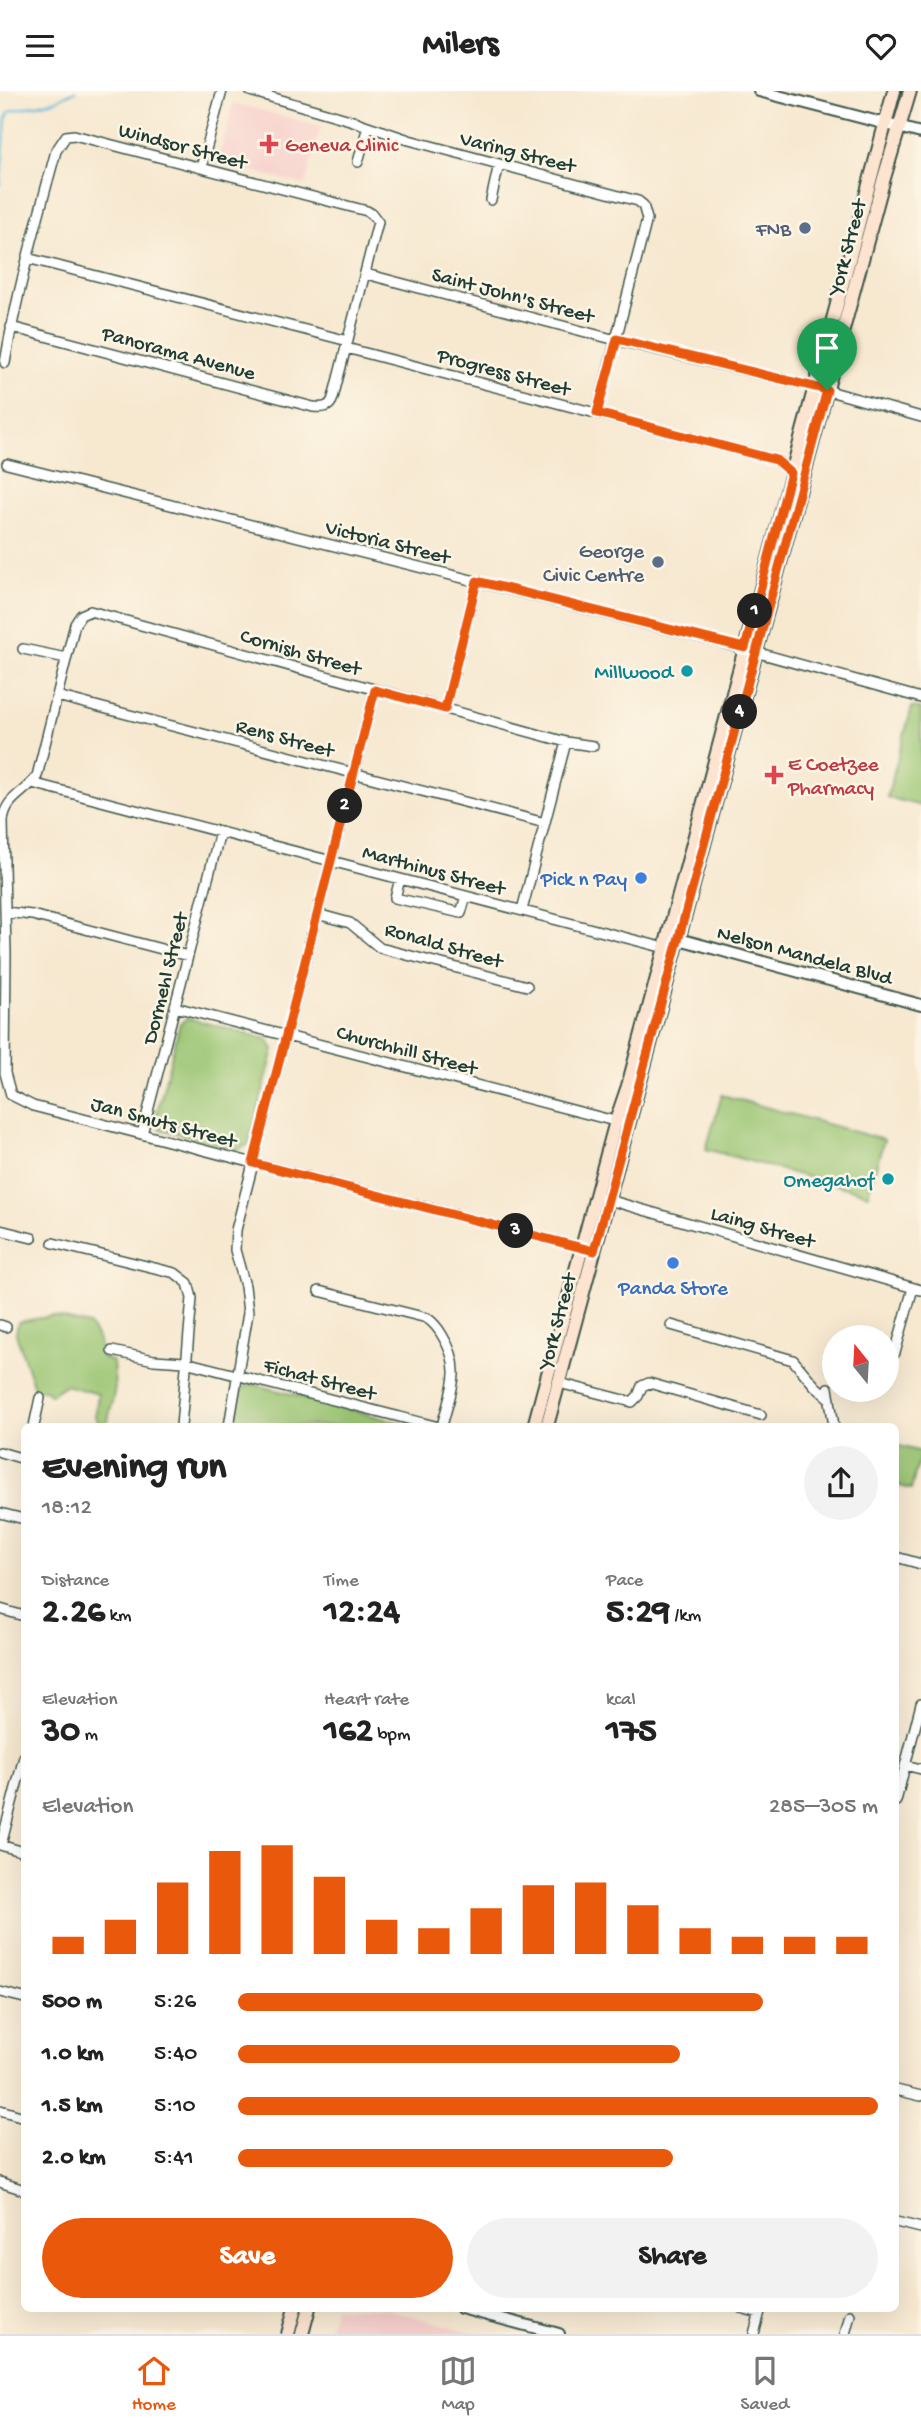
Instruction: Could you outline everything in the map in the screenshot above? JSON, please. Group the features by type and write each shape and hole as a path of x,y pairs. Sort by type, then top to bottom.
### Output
{"main road":[{"name":"York Street","path":"602,1198 630,1125 751,650 821,389 894,91"},
{"name":"York Street","path":"535,1423 588,1250 602,1198 615,1121 628,1086 751,650 796,453 821,389 910,91"},
{"name":"York Street","path":"548,1423 588,1250"},
{"path":"288,2334 294,2312"},
{"path":"302,2334 308,2312"}],"street":[{"path":"201,168 222,91"},
{"name":"Varing Street","path":"250,91 409,140 633,198 643,205 647,219 617,339"},
{"path":"759,91 921,133"},
{"path":"358,162 368,127"},
{"name":"Windsor Street","path":"27,258 56,151 66,136 74,135 372,214 378,222 366,274"},
{"path":"491,200 499,164"},
{"path":"5,363 27,258"},
{"name":"Progress Street","path":"27,258 776,460 791,473"},
{"path":"347,344 366,274"},
{"name":"Saint John's Street","path":"366,274 821,389 921,417"},
{"name":"Panorama Avenue","path":"11,327 313,407 326,407 331,403 347,344"},
{"path":"597,413 617,339"},
{"path":"776,460 796,453"},
{"name":"Victoria Street","path":"7,464 751,650 921,698"},
{"path":"445,709 477,581"},
{"name":"Cornish Street","path":"66,658 75,624 81,614 98,612 566,742 593,746"},
{"path":"23,649 66,658 40,767 33,783 15,795 4,812 5,912 32,915 188,956"},
{"path":"229,1423 248,1313 234,1240 375,690"},
{"name":"Rens Street","path":"57,696 545,823"},
{"path":"522,910 566,742"},
{"name":"Marthinus Street","path":"33,783 665,948"},
{"name":"Dormehl Street","path":"142,1134 220,832"},
{"path":"400,879 395,898 461,913 466,896"},
{"name":"Jan Smuts Street","path":"5,912 5,1073 11,1095 33,1106 588,1250"},
{"name":"Ronald Street","path":"317,914 350,923 380,948 527,986"},
{"path":"665,948 679,939"},
{"name":"Nelson Mandela Blvd","path":"679,939 921,1005"},
{"name":"Churchhill Street","path":"175,1007 630,1125"},
{"name":"Laing Street","path":"602,1198 917,1289"},
{"path":"0,1230 32,1238"},
{"path":"53,1243 182,1276 188,1283 192,1298 191,1322 185,1362 181,1423"},
{"path":"900,1338 917,1289"},
{"path":"319,1291 427,1318 437,1326 453,1357 456,1369 443,1423"},
{"path":"671,1325 793,1360 822,1392"},
{"name":"Fichat Street","path":"112,1351 154,1360 185,1362 423,1423"},
{"path":"559,1383 632,1402 638,1397 642,1386 649,1383 761,1415"},
{"path":"35,1423 40,1398"},
{"path":"830,1402 834,1423"},
{"path":"0,1452 21,1458"},
{"path":"0,1513 21,1518"},
{"path":"899,1558 921,1564"},
{"path":"0,1609 21,1615"},
{"path":"899,1789 921,1705"},
{"path":"905,1765 921,1769"},
{"path":"21,1768 0,1845 21,1851"},
{"path":"0,1992 21,1997"},
{"path":"899,2091 921,2096"},
{"path":"0,2110 21,2116"},
{"path":"0,2182 21,2189"},
{"path":"899,2223 921,2228"},
{"path":"476,2312 559,2334"},
{"path":"754,2334 760,2312"},
{"path":"845,2334 850,2315"}],"shaded area":[{"name":"Geneva Clinic","path":"233,103 321,126 305,185 218,162"},
{"path":"333,2312 397,2312 478,2334 327,2334"}],"green space":[{"path":"912,707 921,709 921,806 887,797"},
{"path":"188,1018 267,1039 274,1049 249,1144 238,1150 160,1129 155,1120 180,1023"},
{"path":"722,1095 884,1140 868,1194 706,1149"},
{"path":"52,1316 89,1325 99,1341 101,1357 113,1362 115,1388 108,1423 99,1423 95,1416 98,1394 65,1385 50,1395 47,1391 34,1388 16,1334 18,1322"},
{"path":"253,1384 401,1423 235,1423 240,1391"},
{"path":"899,1446 921,1452 911,1489 899,1486"}],"waterway":[{"path":"0,185 6,119 10,111 55,101 75,91"}],"place":[{"name":"Geneva Clinic","path":"269,144"},
{"name":"FNB","path":"805,228"},
{"name":"George Civic Centre","path":"658,562"},
{"name":"Millwood","path":"687,671"},
{"name":"E Coetzee Pharmacy","path":"774,775"},
{"name":"Pick n Pay","path":"641,878"},
{"name":"Omegahof","path":"888,1179"},
{"name":"Panda Store","path":"673,1263"}],"route":[{"path":"617,339 827,390 594,1251 253,1163 375,690 445,709 477,581 745,648 791,473 776,460 597,413 617,339"}]}
